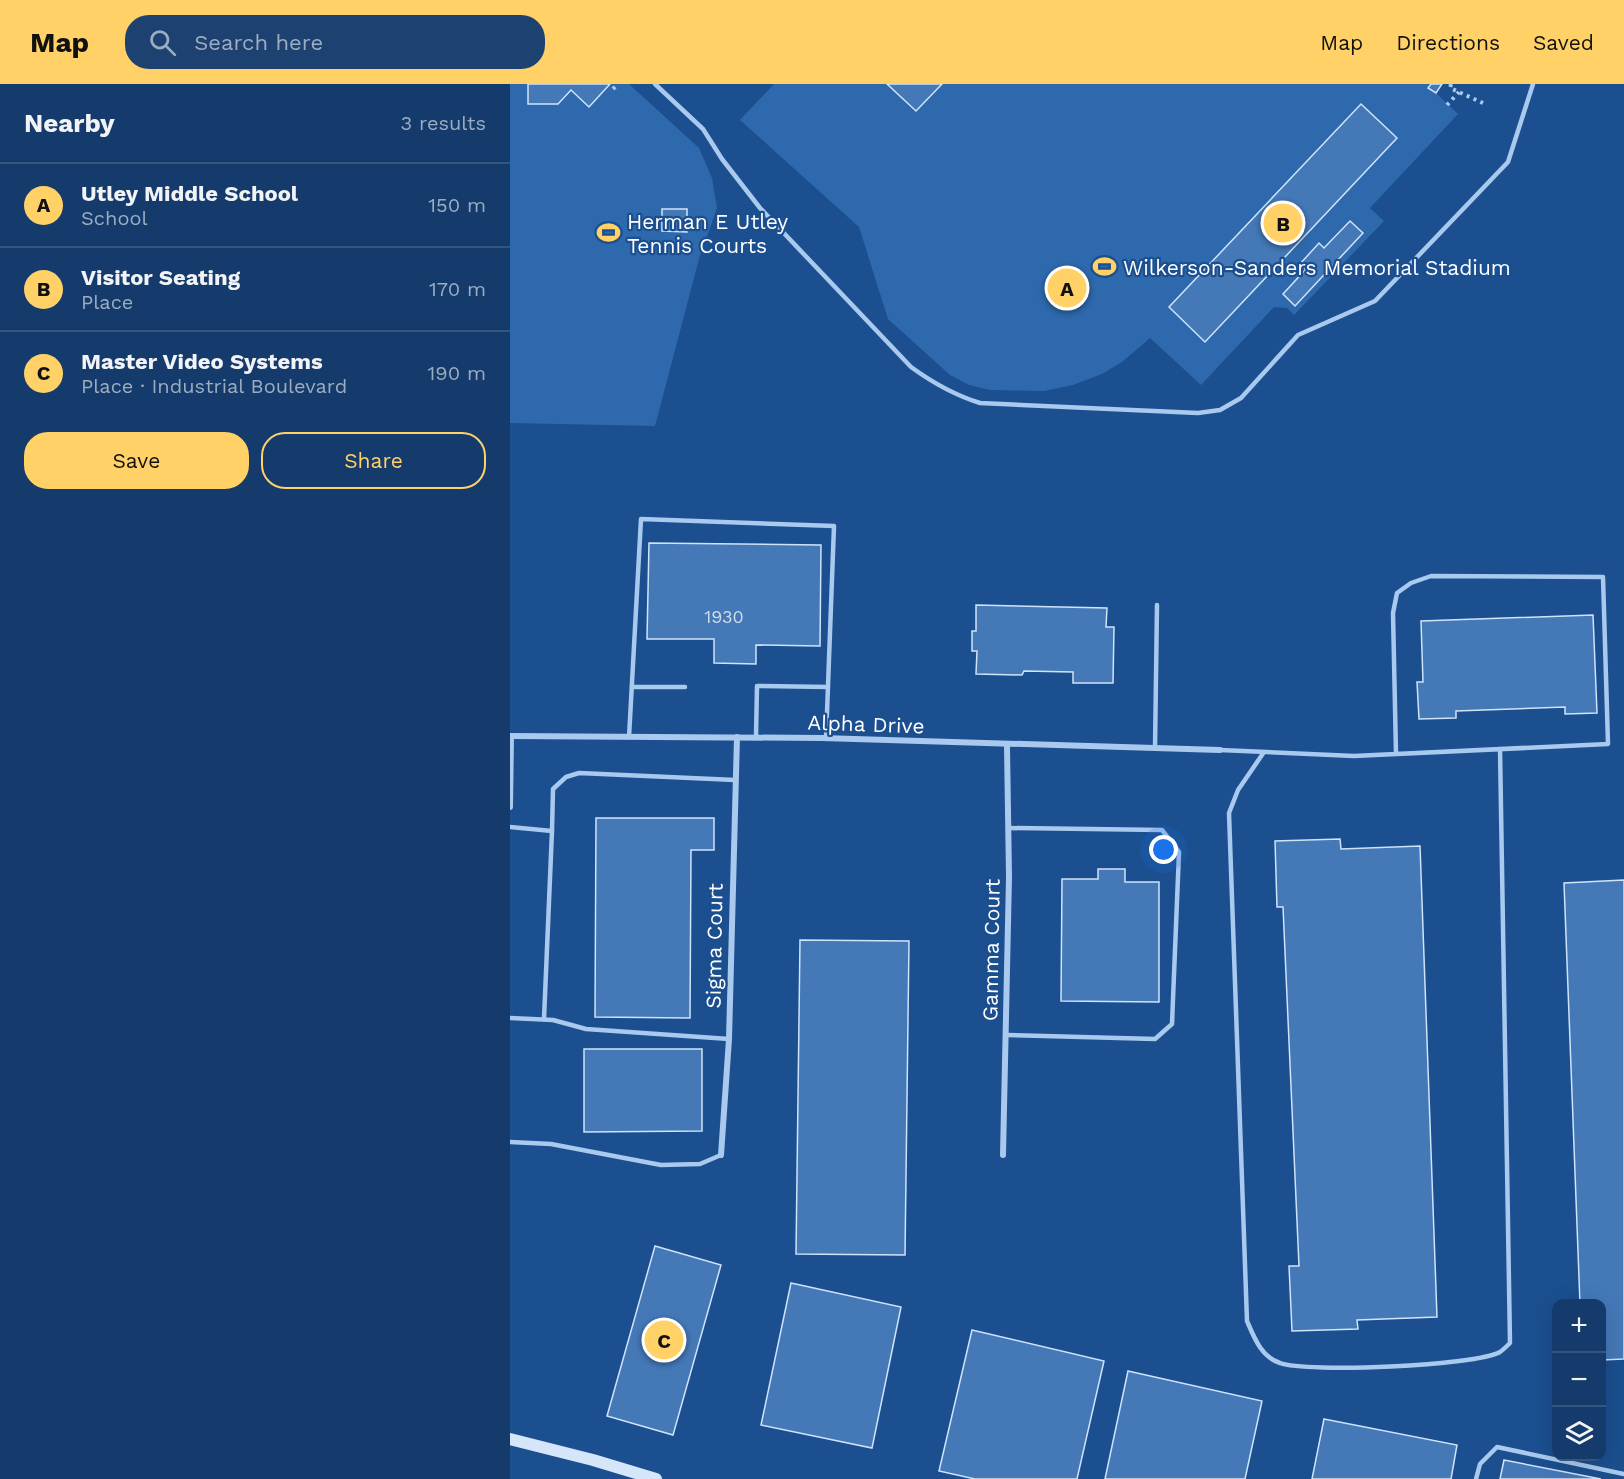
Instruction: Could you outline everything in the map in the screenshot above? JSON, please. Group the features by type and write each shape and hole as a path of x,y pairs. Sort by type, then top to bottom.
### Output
{"street":[{"name":"Alpha Drive","path":"511,736 756,737 1007,746 1220,750"},
{"path":"510,807 511,736"},
{"name":"Sigma Court","path":"721,1155 729,1039 737,737"},
{"name":"Gamma Court","path":"1003,1155 1006,1035 1007,746"},
{"path":"510,1439 635,1476 656,1479"}],"lane":[{"path":"655,84 703,129 722,159 786,237 911,367 928,380 953,395 980,403 1198,413 1220,410 1240,398 1298,335 1375,301 1508,162 1533,84"},
{"path":"629,737 641,519 834,526 826,739"},
{"path":"1220,750 1354,756 1608,744 1602,577 1431,576 1411,583 1397,593 1393,613 1396,754"},
{"path":"1155,748 1157,604"},
{"path":"756,737 757,686 828,687"},
{"path":"632,687 685,687"},
{"path":"1263,752 1238,790 1229,813 1247,1321 1257,1345 1278,1363 1306,1368 1433,1365 1500,1353 1510,1343 1500,749"},
{"path":"544,1019 553,789 566,777 579,773 735,780"},
{"path":"510,827 552,831"},
{"path":"1006,1035 1155,1039 1172,1024 1179,852 1162,830 1008,828"},
{"path":"510,1018 544,1019 586,1029 729,1039"},
{"path":"510,1142 551,1144 661,1165 700,1164 721,1155"},
{"path":"1476,1479 1480,1464 1497,1447 1624,1474"}],"path":[{"path":"613,89 618,84"},
{"path":"1451,84 1450,88 1483,103"},
{"path":"1447,105 1459,93"}],"shaded area":[{"name":"Herman E Utley Tennis Courts","path":"510,84 629,84 699,148 712,178 717,208 699,259 655,426 510,423"},
{"name":"Wilkerson-Sanders Memorial Stadium","path":"774,84 1442,84 1436,93 1458,114 1370,208 1384,221 1294,315 1287,308 1274,307 1201,385 1150,338 1122,362 1102,374 1073,385 1044,391 990,390 969,385 950,375 888,319 859,227 740,120"}],"building":[{"path":"528,84 610,84 589,107 571,90 558,104 528,104"},
{"path":"887,84 942,84 916,111"},
{"path":"1431,84 1442,84 1436,93 1428,88"},
{"path":"1361,104 1397,138 1205,342 1169,307"},
{"path":"662,209 687,209 687,232 662,231"},
{"path":"1350,221 1363,233 1295,306 1283,294 1306,269 1300,264 1319,243 1324,248"},
{"path":"649,543 821,545 820,646 756,645 756,664 714,663 714,639 647,639"},
{"path":"976,605 1107,608 1106,627 1114,627 1113,683 1073,683 1073,672 1024,671 1022,675 976,674 977,651 972,651 972,631 976,631"},
{"path":"1593,615 1597,713 1565,714 1565,707 1456,711 1456,718 1419,719 1417,682 1423,682 1421,621"},
{"path":"596,818 714,818 714,850 691,850 690,1018 595,1017"},
{"path":"1340,839 1341,849 1420,846 1437,1317 1357,1320 1358,1329 1292,1331 1289,1266 1299,1266 1283,907 1277,907 1275,841"},
{"path":"1098,869 1125,869 1125,882 1159,882 1159,1002 1061,1001 1062,879 1098,879"},
{"path":"1624,880 1624,1359 1606,1360 1606,1299 1580,1299 1564,883"},
{"path":"800,940 909,941 905,1255 796,1254"},
{"path":"584,1049 702,1049 702,1131 584,1132"},
{"path":"655,1246 721,1265 673,1435 607,1416"},
{"path":"791,1283 901,1307 872,1448 761,1425"},
{"path":"972,1330 1104,1361 1077,1479 975,1479 939,1471"},
{"path":"1128,1371 1262,1401 1245,1479 1105,1479"},
{"path":"1324,1419 1457,1445 1451,1479 1312,1479"},
{"path":"1504,1460 1601,1479 1500,1479"}],"place":[{"name":"Visitor Seating","path":"1283,223"},
{"name":"Herman E Utley Tennis Courts","path":"609,233"},
{"name":"Wilkerson-Sanders Memorial Stadium","path":"1105,267"},
{"name":"Utley Middle School","path":"1067,288"},
{"name":"Master Video Systems","path":"664,1340"}]}
